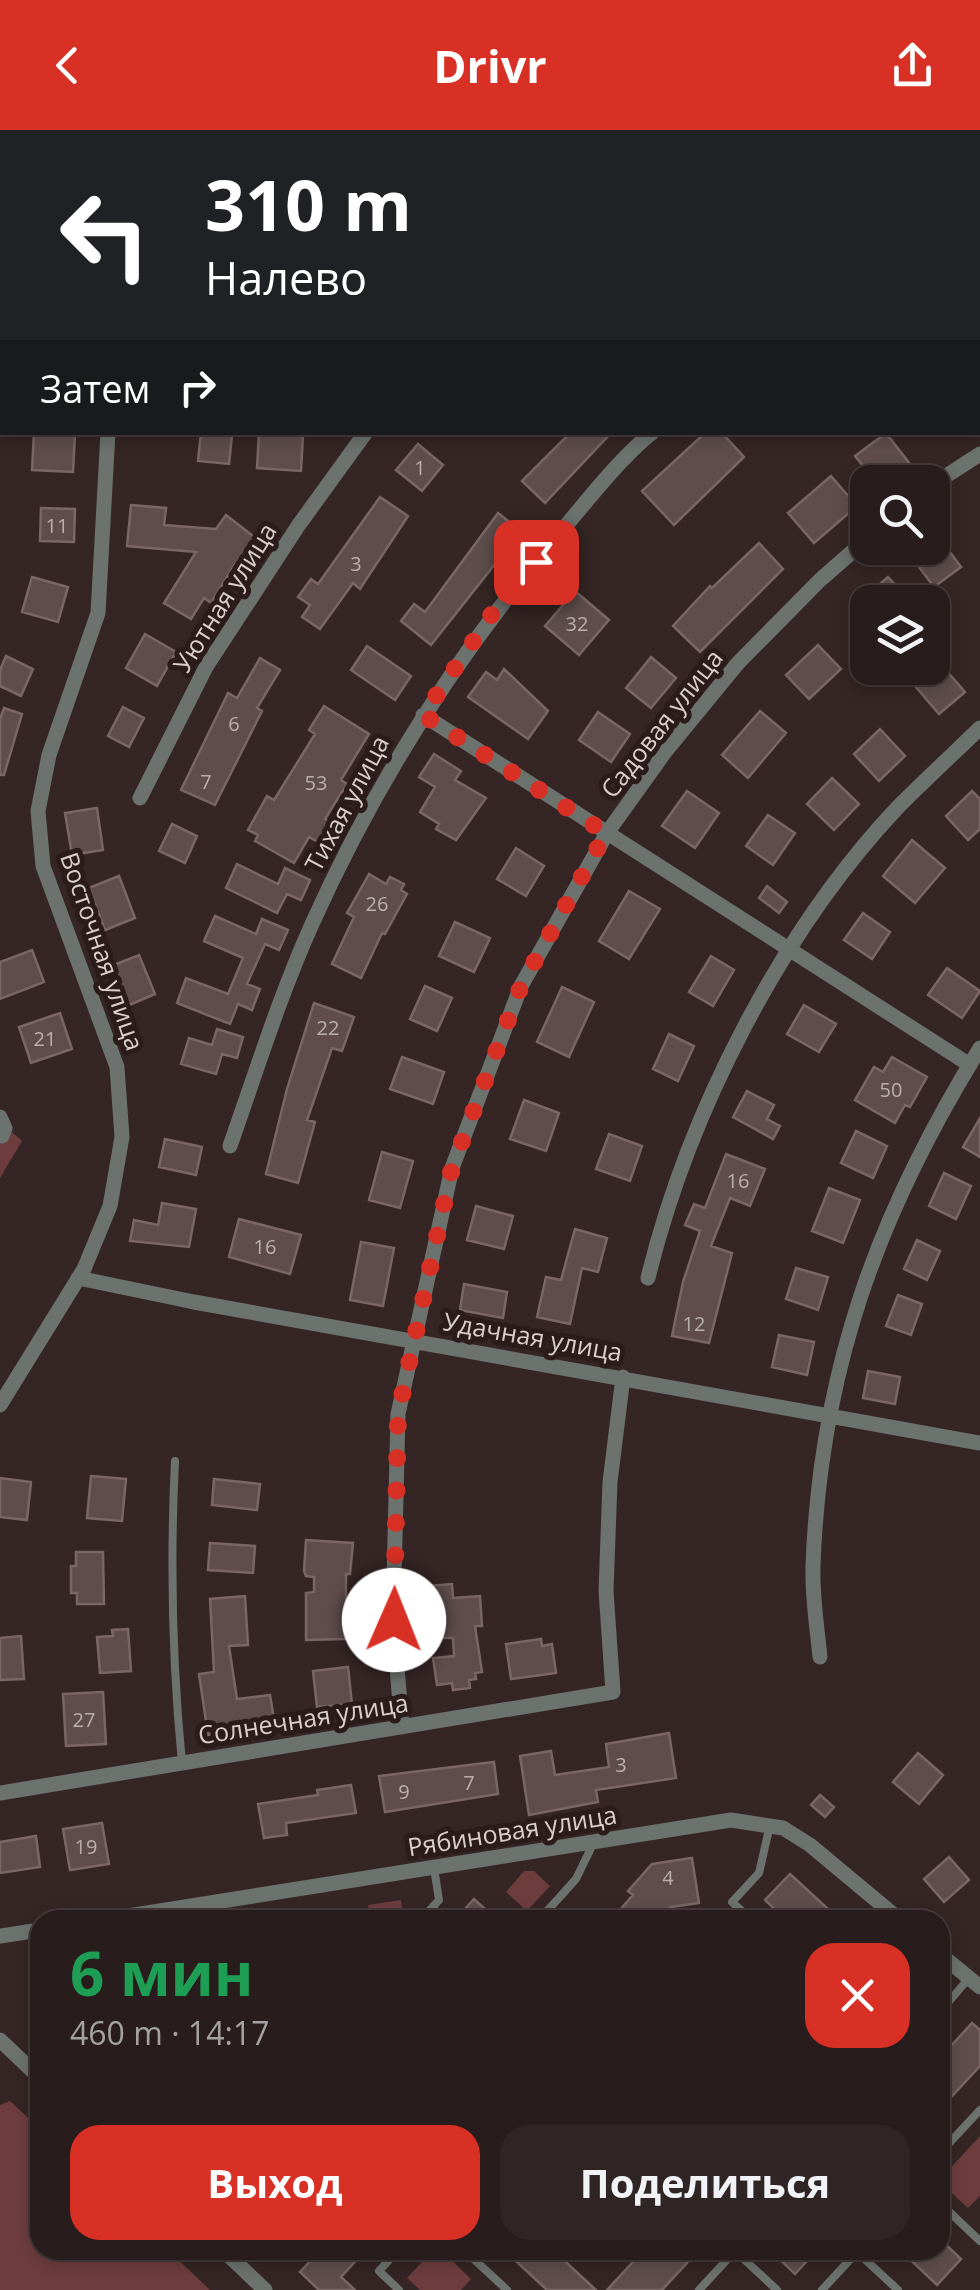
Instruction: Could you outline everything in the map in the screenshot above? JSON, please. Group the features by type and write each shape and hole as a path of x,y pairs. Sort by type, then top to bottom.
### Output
{"street":[{"name":"Восточная улица","path":"0,1405 78,1278 110,1206 122,1136 116,1067 43,866 38,812 48,755 98,613 108,435"},
{"name":"Уютная улица","path":"140,798 206,667 298,526 364,435"},
{"name":"Тихая улица","path":"230,1146 310,927 350,844 423,715 494,611 650,435"},
{"path":"950,473 980,454"},
{"name":"Садовая улица","path":"402,1726 394,1620 398,1414 452,1168 514,1004 606,833 664,752 738,663 850,554"},
{"path":"423,715 970,1065"},
{"path":"648,1278 657,1240 705,1102 789,950 844,872 897,809 980,728"},
{"path":"820,1657 813,1570 819,1480 828,1414 859,1296 895,1201 980,1048"},
{"path":"0,1117 5,1128 1,1136"},
{"name":"Удачная улица","path":"78,1278 980,1442"},
{"name":"Солнечная улица","path":"0,1793 613,1692 607,1573 610,1482 623,1378"},
{"name":"Рябиновая улица","path":"167,1910 731,1820 782,1828 810,1845 888,1910"},
{"path":"0,1936 30,1932"},
{"path":"950,1962 974,1982"},
{"path":"0,2040 30,2068"},
{"path":"245,2260 266,2290"}],"lane":[{"path":"176,1461 170,1556 172,1662 182,1763"},
{"path":"741,1910 732,1902 759,1873 770,1825"},
{"path":"549,1910 576,1879 594,1842"},
{"path":"430,1910 439,1900 434,1868"},
{"path":"950,2003 974,1982"},
{"path":"950,2142 980,2110"},
{"path":"950,2212 980,2241"},
{"path":"389,2260 379,2271 399,2290"},
{"path":"475,2260 507,2290"},
{"path":"699,2290 726,2260"},
{"path":"746,2260 777,2290"},
{"path":"822,2290 850,2260"},
{"path":"866,2260 898,2290"}],"shaded area":[{"path":"0,1122 22,1141 0,1178"},
{"path":"524,1871 534,1871 550,1886 528,1910 506,1892"},
{"path":"401,1900 403,1910 369,1910 368,1905"},
{"path":"10,2101 30,2120 30,2260 178,2260 210,2290 0,2290 0,2105"},
{"path":"980,2136 980,2196 968,2208 950,2192 950,2168"},
{"path":"424,2260 451,2260 471,2279 461,2290 420,2290 407,2278"}],"building":[{"path":"34,435 75,435 73,472 32,470"},
{"path":"201,435 232,435 229,464 198,461"},
{"path":"259,435 303,435 301,471 257,468"},
{"path":"568,435 609,435 545,503 522,481"},
{"path":"703,435 724,435 744,457 674,525 642,491"},
{"path":"883,435 888,435 910,464 909,465 862,465 855,456"},
{"path":"418,444 443,465 422,491 396,470"},
{"path":"831,476 850,498 850,512 814,543 788,513"},
{"path":"380,497 408,516 360,589 353,583 320,629 302,617 310,605 298,597 311,579 318,584"},
{"path":"131,505 166,508 164,525 216,529 226,515 258,540 238,567 235,564 211,603 204,598 191,619 164,603 196,552 127,546"},
{"path":"41,508 75,509 74,542 40,541"},
{"path":"498,513 521,531 431,645 401,621 414,604 425,612"},
{"path":"759,543 783,569 700,652 673,626 710,586"},
{"path":"950,552 961,567 932,585 918,565 950,565"},
{"path":"32,577 68,587 58,622 22,612"},
{"path":"888,577 895,585 879,585"},
{"path":"575,591 609,620 579,655 545,626"},
{"path":"145,634 176,652 157,686 126,668"},
{"path":"818,645 841,669 809,699 786,675"},
{"path":"367,646 411,676 395,700 351,670"},
{"path":"6,656 33,669 21,696 0,686 0,670"},
{"path":"651,657 676,678 651,708 626,688"},
{"path":"260,658 280,670 257,708 262,711 215,805 181,790 228,693 237,698"},
{"path":"504,669 548,711 528,739 468,697 486,672 497,680"},
{"path":"950,675 965,692 939,714 914,685 950,685"},
{"path":"324,706 369,734 341,780 347,784 325,819 338,827 327,847 309,837 294,863 255,841 258,835 248,830 267,796 274,800 315,734 309,730"},
{"path":"123,707 144,718 129,747 108,736"},
{"path":"4,708 22,714 4,775 0,775 0,719"},
{"path":"760,711 786,733 748,778 722,755"},
{"path":"598,712 630,734 611,762 579,740"},
{"path":"880,729 905,756 879,781 854,754"},
{"path":"434,754 461,771 455,780 486,798 456,840 436,829 439,824 420,812 435,787 419,777"},
{"path":"832,778 859,804 834,830 807,804"},
{"path":"687,791 719,813 695,848 662,826"},
{"path":"972,791 980,799 980,829 968,840 946,816"},
{"path":"97,808 103,850 72,855 65,813"},
{"path":"768,815 795,833 773,865 746,846"},
{"path":"172,824 197,836 185,863 159,851"},
{"path":"912,840 945,868 915,903 883,876"},
{"path":"516,848 544,866 526,896 497,879"},
{"path":"237,864 278,884 285,868 310,880 301,900 287,894 277,913 226,888"},
{"path":"369,874 386,884 390,877 404,884 401,890 407,894 385,934 382,933 361,978 332,964 354,917 347,913"},
{"path":"119,876 135,918 105,930 89,888"},
{"path":"767,886 787,902 779,913 759,898"},
{"path":"629,891 660,909 629,959 599,941"},
{"path":"863,913 890,932 872,959 844,940"},
{"path":"215,916 256,934 262,919 288,930 279,950 265,944 247,984 260,989 252,1010 238,1004 230,1024 177,1003 186,978 228,994 243,958 204,941"},
{"path":"455,922 490,938 474,972 439,956"},
{"path":"32,950 44,982 0,999 0,962"},
{"path":"139,955 155,994 127,1006 111,966"},
{"path":"711,956 734,970 713,1006 689,992"},
{"path":"947,968 980,991 962,1018 928,995"},
{"path":"425,986 452,998 437,1031 410,1019"},
{"path":"562,987 594,1002 569,1057 537,1042"},
{"path":"314,1003 354,1017 342,1051 332,1048 307,1120 315,1122 298,1183 266,1174"},
{"path":"804,1005 836,1024 819,1052 787,1034"},
{"path":"60,1013 72,1049 31,1063 19,1027"},
{"path":"217,1029 243,1037 237,1058 222,1054 216,1074 181,1064 189,1038 212,1045"},
{"path":"669,1034 694,1046 678,1081 653,1069"},
{"path":"402,1057 444,1072 433,1104 390,1089"},
{"path":"892,1057 927,1077 910,1107 905,1105 895,1123 855,1100 874,1067 883,1072"},
{"path":"747,1091 774,1105 767,1119 780,1126 773,1139 733,1117"},
{"path":"524,1100 559,1113 546,1151 510,1139"},
{"path":"980,1118 980,1157 963,1147"},
{"path":"856,1131 887,1146 873,1178 841,1163"},
{"path":"609,1134 642,1146 630,1181 596,1169"},
{"path":"165,1139 202,1147 196,1175 159,1167"},
{"path":"382,1152 413,1161 400,1208 369,1200"},
{"path":"726,1154 765,1169 750,1206 730,1198 711,1246 732,1253 709,1343 672,1336 683,1282 700,1231 685,1225 694,1204 705,1208"},
{"path":"944,1173 971,1186 956,1219 929,1206"},
{"path":"829,1188 860,1200 843,1243 812,1231"},
{"path":"162,1203 196,1209 189,1247 130,1241 134,1220 158,1225"},
{"path":"476,1206 513,1216 504,1249 467,1240"},
{"path":"239,1219 301,1235 290,1274 229,1257"},
{"path":"575,1229 607,1238 598,1272 582,1268 570,1324 537,1317 546,1277 561,1280"},
{"path":"917,1240 940,1251 927,1280 904,1269"},
{"path":"361,1242 394,1248 383,1306 350,1300"},
{"path":"796,1268 828,1277 818,1310 786,1299"},
{"path":"464,1284 507,1292 503,1318 460,1310"},
{"path":"898,1295 922,1304 911,1335 886,1326"},
{"path":"779,1335 814,1342 807,1375 772,1367"},
{"path":"868,1371 900,1377 895,1404 863,1398"},
{"path":"91,1476 126,1479 122,1521 87,1518"},
{"path":"0,1478 31,1482 27,1520 0,1517"},
{"path":"214,1479 260,1484 257,1510 212,1505"},
{"path":"306,1540 353,1543 350,1574 346,1574 346,1639 306,1640 306,1593 314,1592 314,1577 306,1576 304,1571"},
{"path":"210,1543 255,1546 253,1573 208,1570"},
{"path":"76,1552 103,1552 104,1604 77,1604 77,1593 71,1593 71,1566 76,1566"},
{"path":"452,1584 453,1598 480,1596 482,1626 475,1626 482,1672 469,1680 470,1688 453,1690 452,1683 437,1685 433,1658 454,1656 453,1638 432,1638 428,1586"},
{"path":"245,1596 248,1645 229,1646 237,1699 270,1695 275,1725 208,1735 199,1674 214,1672 210,1599"},
{"path":"128,1629 131,1671 100,1673 97,1637 113,1636 112,1630"},
{"path":"21,1636 24,1679 0,1680 0,1638"},
{"path":"541,1639 542,1646 552,1644 556,1673 511,1679 506,1644"},
{"path":"348,1667 352,1704 317,1707 313,1671"},
{"path":"103,1692 106,1744 66,1746 63,1694"},
{"path":"669,1733 676,1778 596,1790 598,1802 529,1815 520,1756 551,1751 555,1775 609,1767 606,1744"},
{"path":"918,1753 943,1775 919,1804 893,1782"},
{"path":"494,1762 498,1794 385,1812 379,1776"},
{"path":"351,1785 356,1813 286,1823 287,1835 264,1838 258,1804 318,1795 317,1790"},
{"path":"820,1795 834,1807 825,1817 811,1805"},
{"path":"102,1823 109,1864 70,1870 63,1829"},
{"path":"36,1836 40,1867 0,1873 0,1842"},
{"path":"949,1857 969,1880 944,1902 924,1879"},
{"path":"692,1858 699,1903 668,1910 620,1910 633,1895 628,1891 652,1864"},
{"path":"790,1874 829,1910 776,1910 765,1900"},
{"path":"474,1899 486,1910 464,1910"},
{"path":"972,2023 980,2030 980,2066 950,2098 950,2047"},
{"path":"950,2249 961,2259 937,2285 911,2260 950,2260"},
{"path":"311,2260 357,2260 341,2277 355,2290 319,2290 300,2272"},
{"path":"515,2260 564,2260 596,2290 547,2290"},
{"path":"635,2260 690,2260 662,2290 607,2290"},
{"path":"780,2260 808,2260 795,2274"}],"route":[{"path":"394,1620 398,1414 452,1168 521,986 606,833 423,715 494,611 536,562"}]}
